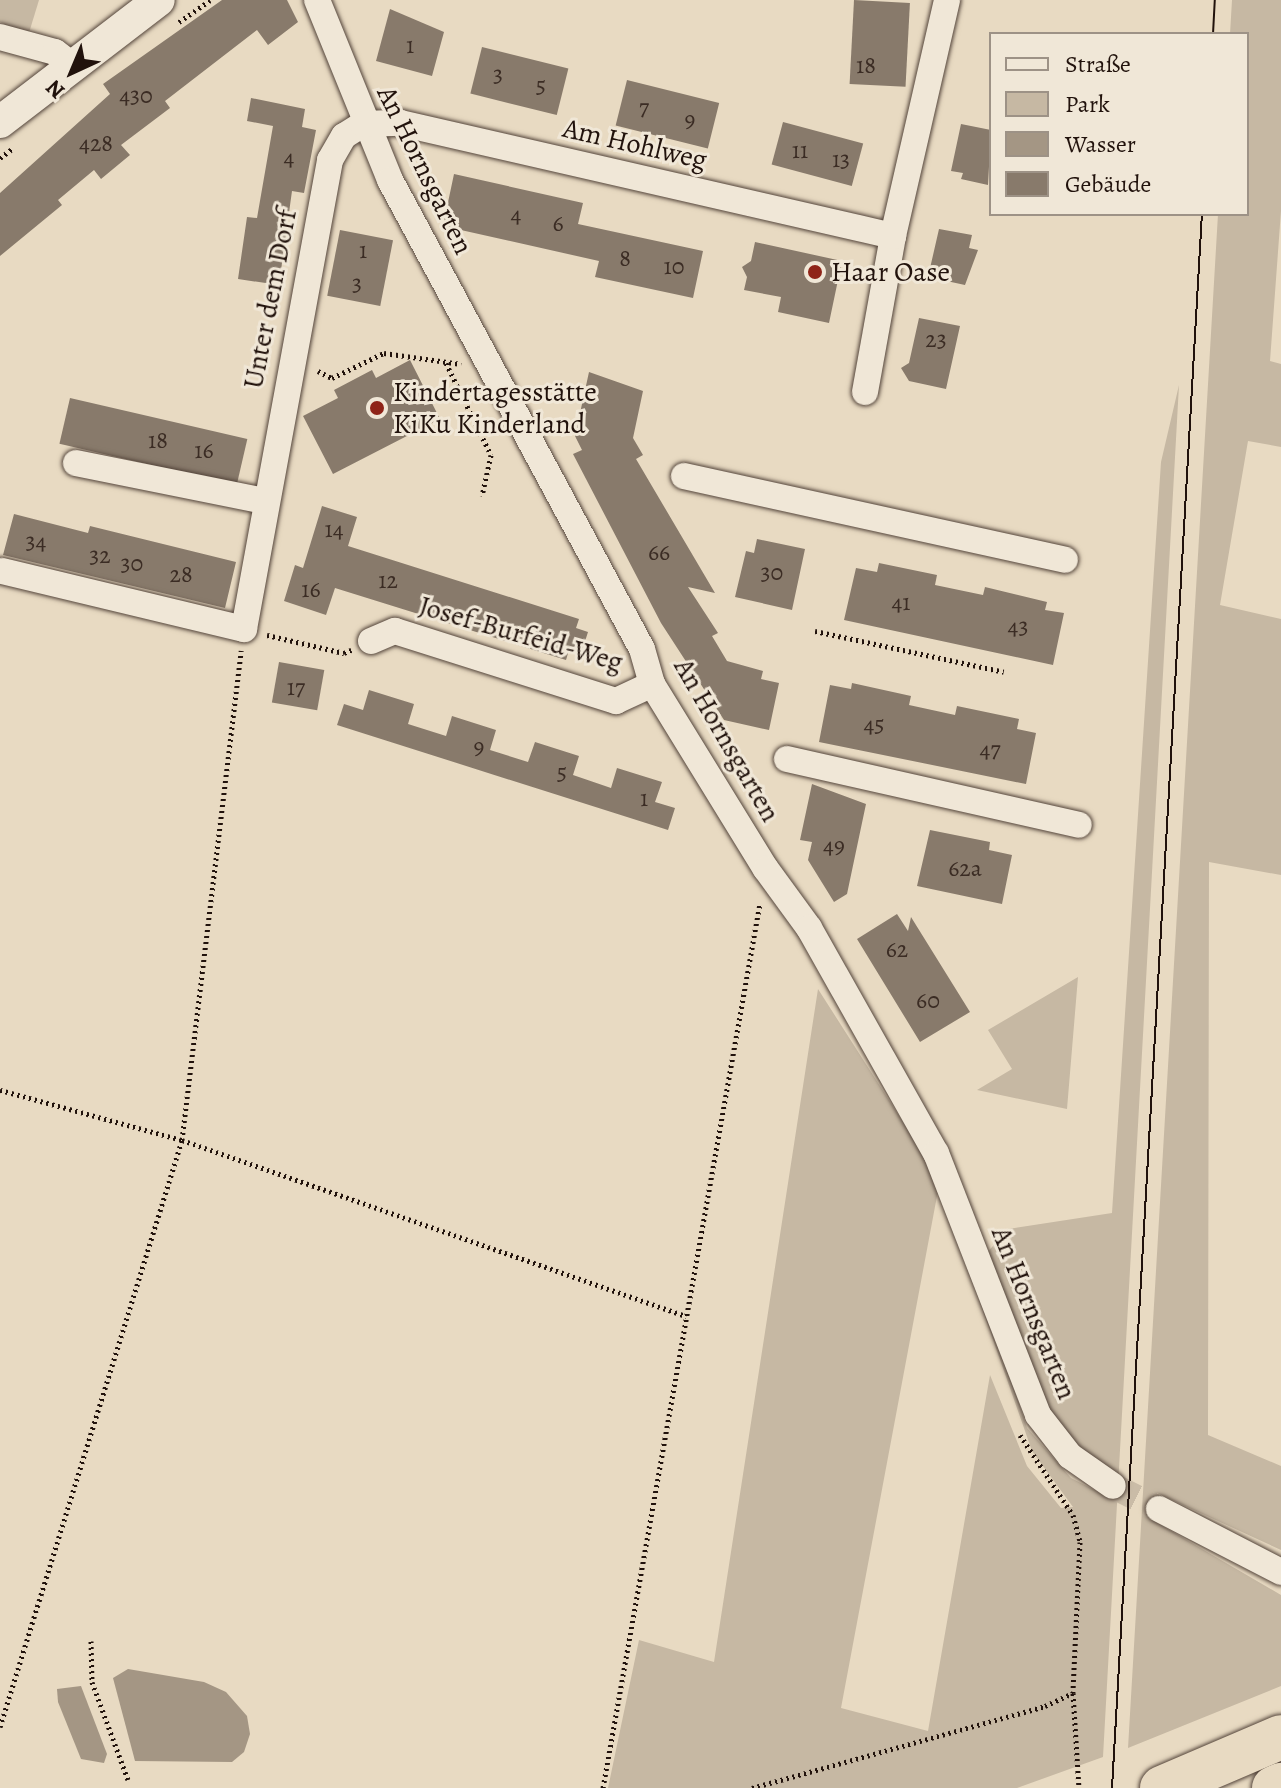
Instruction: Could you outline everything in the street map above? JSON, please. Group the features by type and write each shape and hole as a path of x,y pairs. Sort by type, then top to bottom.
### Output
{"highway":[{"path":"1162,1788 1216,1768 1272,1739"},
{"path":"1274,1788 1281,1785"}],"street":[{"path":"0,122 71,64 159,0"},
{"name":"An Hornsgarten","path":"317,0 363,124 642,649 652,684 766,869 809,928 936,1153 1038,1415 1070,1456 1113,1486"},
{"path":"865,392 893,236 947,0"},
{"path":"0,37 55,52 71,64"},
{"name":"Am Hohlweg","path":"363,124 400,123 893,236"},
{"name":"Unter dem Dorf","path":"244,629 264,501 330,160 344,136 363,124"},
{"path":"76,463 264,501"},
{"path":"684,476 1065,560"},
{"path":"2,571 244,629"},
{"name":"Josef-Burfeid-Weg","path":"371,641 395,631 616,701 652,684"},
{"path":"787,759 1079,825"},
{"path":"1159,1509 1281,1572"}],"path":[{"path":"319,363 317,374 332,378 384,353 493,369"},
{"path":"446,362 491,455 482,496"},
{"path":"0,1727 182,1140 244,629 344,653 371,641"},
{"path":"815,631 1004,672"},
{"path":"603,1788 766,869"},
{"path":"0,1090 182,1140 686,1316"},
{"path":"1018,1430 1028,1454 1073,1515 1080,1542 1073,1693 1079,1788"},
{"path":"91,1641 92,1682 128,1780"},
{"path":"752,1788 1045,1706 1073,1693"}],"green space":[{"path":"0,0 39,0 28,36 0,22"},
{"path":"1232,0 1281,0 1281,211 1270,361 1281,364 1281,447 1248,441 1220,605 1281,619 1281,875 1209,862 1208,1435 1281,1466 1281,1550 1157,1493 1154,1521 1281,1595 1281,1686 1128,1748 1218,216 1249,216 1249,32 1230,32"},
{"path":"1179,385 1103,1757 1017,1788 608,1788 639,1640 714,1662 818,989 940,1180 841,1708 928,1731 990,1375 1027,1466 1061,1508 1073,1507 1032,1451 961,1248 982,1290 1027,1428 1071,1478 1110,1498 1110,1479 1056,1434 985,1255 1008,1229 1112,1213 1161,462"},
{"path":"1078,977 1067,1109 977,1090 1012,1069 988,1030"}],"water":[{"path":"128,1669 204,1682 226,1692 247,1716 250,1734 244,1752 232,1762 135,1761 113,1678"},
{"path":"81,1686 107,1754 104,1763 81,1759 58,1702 57,1689"}],"building":[{"path":"222,0 287,0 298,22 268,45 257,30 165,101 170,108 121,145 130,155 101,179 94,170 58,200 62,205 0,256 0,193 110,94 103,84"},
{"path":"854,0 910,3 906,87 850,84"},
{"path":"390,9 444,32 432,76 376,61"},
{"path":"482,47 568,69 557,115 470,94"},
{"path":"627,80 719,103 708,149 616,126"},
{"path":"251,98 305,109 302,127 316,130 304,193 292,191 279,285 238,279 247,217 257,218 273,126 247,121"},
{"path":"783,122 863,143 852,186 772,165"},
{"path":"961,124 989,130 988,185 961,179 963,173 951,171"},
{"path":"454,174 583,203 578,224 703,251 693,298 595,277 599,261 443,226"},
{"path":"939,229 972,235 969,248 978,250 965,285 928,277"},
{"path":"340,230 393,240 380,306 327,296"},
{"path":"755,242 842,261 829,323 778,312 781,297 744,290 747,277 742,267 751,261"},
{"path":"919,318 960,326 946,389 909,381 901,368 909,363"},
{"path":"410,360 440,419 333,474 303,416 338,398 334,390 372,370 376,378"},
{"path":"589,372 643,391 633,438 643,455 636,459 715,593 688,587 718,633 712,636 727,661 763,671 761,679 779,683 769,730 724,720 661,623 573,454 582,450 575,436"},
{"path":"70,398 247,439 237,485 59,444"},
{"path":"322,506 357,517 348,546 579,619 576,628 588,632 581,654 569,650 566,660 335,588 326,615 284,601 295,565 303,568"},
{"path":"14,514 88,533 90,526 236,562 225,608 3,555"},
{"path":"757,539 805,549 792,610 735,597 746,551 754,553"},
{"path":"879,563 937,575 935,585 983,595 985,587 1047,602 1045,610 1064,613 1053,665 844,620 856,568 877,572"},
{"path":"279,662 324,670 317,710 272,702"},
{"path":"852,683 911,696 909,705 955,715 957,706 1019,719 1017,729 1036,733 1026,784 819,742 830,685 851,689"},
{"path":"369,690 414,704 408,724 446,736 452,716 496,730 490,750 528,762 535,742 579,756 573,775 611,788 617,768 662,782 655,802 675,808 668,830 337,725 344,704 363,710"},
{"path":"812,784 866,804 847,894 834,902 808,860 812,842 800,840"},
{"path":"930,830 990,842 989,850 1012,855 1002,904 917,886"},
{"path":"897,914 908,931 911,917 970,1012 920,1042 857,939"}],"tunnel":[{"path":"1113,1486 1159,1509"}],"tram line":[{"path":"1213,32 1215,0"},
{"path":"1112,1788 1202,216"}],"place":[{"name":"Haar Oase","path":"815,272"},
{"name":"Kindertagesstätte KiKu Kinderland","path":"377,408"}]}
